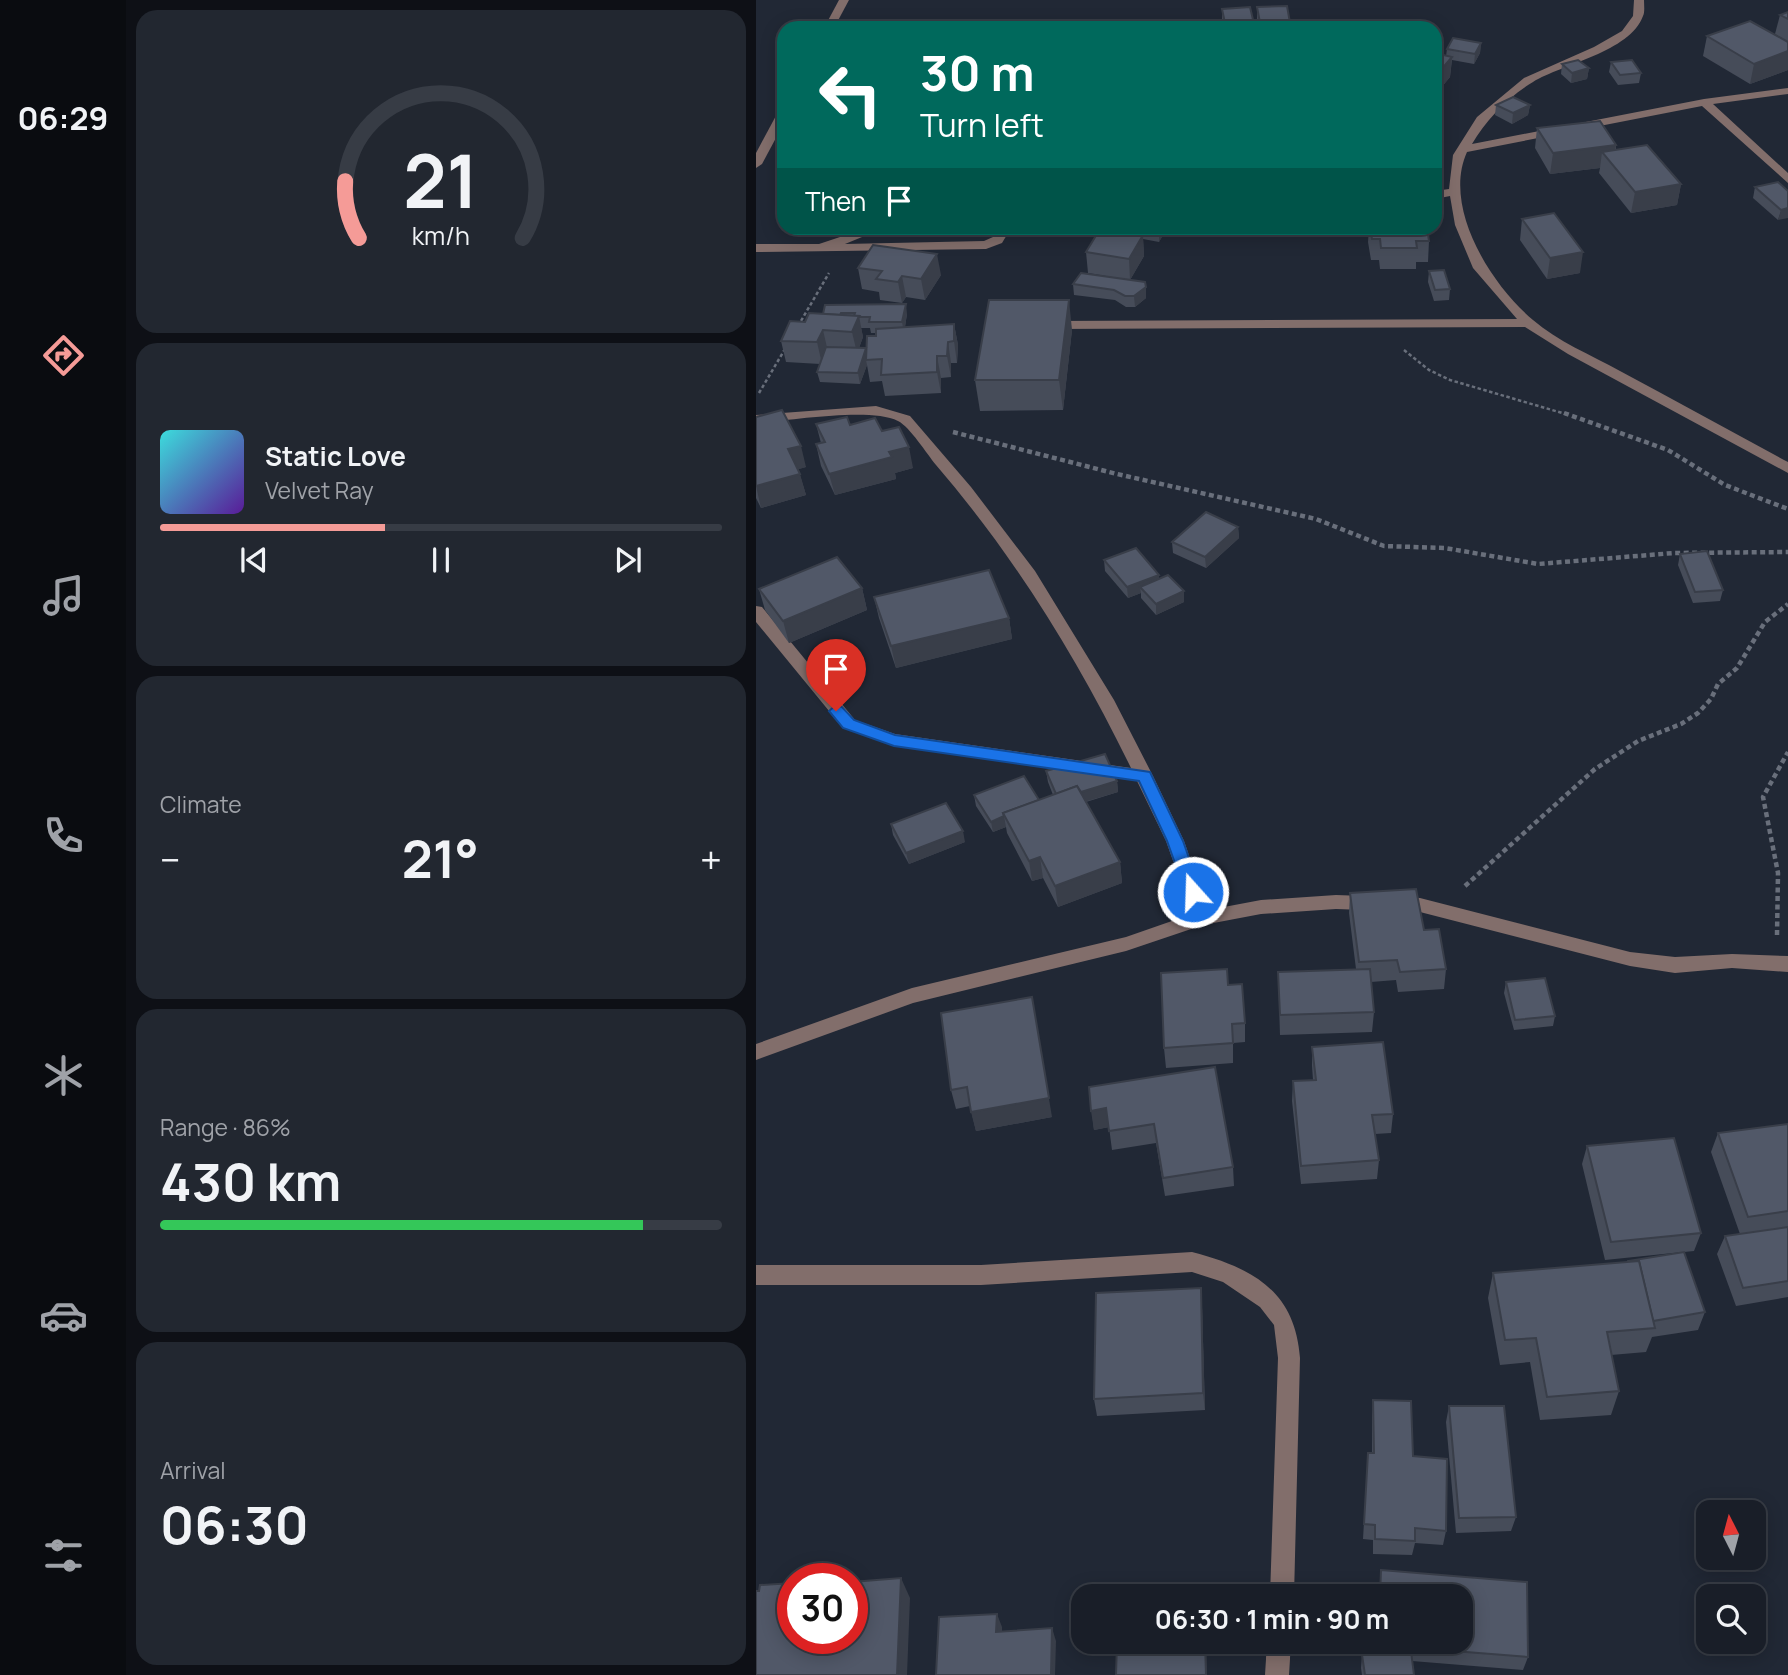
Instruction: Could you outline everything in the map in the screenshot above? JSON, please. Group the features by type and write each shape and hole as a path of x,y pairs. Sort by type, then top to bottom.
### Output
{"street":[{"path":"833,21 844,0"},
{"path":"1639,0 1638,16 1626,33 1598,49 1528,80 1481,119 1460,155 1455,192 1461,225 1479,268 1528,323 1573,351 1788,468"},
{"path":"1463,149 1704,102 1788,91"},
{"path":"1704,102 1788,179"},
{"path":"756,164 777,125"},
{"path":"1442,194 1455,192"},
{"path":"820,248 858,235"},
{"path":"756,248 986,245 998,240 1001,235"},
{"path":"1052,325 1528,323"},
{"path":"756,419 877,410 905,419 967,490 1030,575 1106,700 1175,841 1202,918"},
{"path":"756,611 849,724 894,740 1145,776"},
{"path":"756,1052 912,996 1126,944 1202,918 1261,908 1336,902 1420,905 1630,959 1675,965 1732,961 1788,964"},
{"path":"756,1275 981,1275 1192,1262 1214,1266 1256,1291 1281,1317 1286,1329 1289,1359 1282,1584"},
{"path":"1277,1675 1278,1654"}],"path":[{"path":"796,329 843,248"},
{"path":"1371,322 1429,370 1450,380 1553,409 1668,450 1726,485 1788,509"},
{"path":"756,399 789,341"},
{"path":"905,419 1117,474 1316,519 1384,546 1445,548 1538,564 1674,553 1788,552"},
{"path":"1443,909 1489,863 1595,769 1638,741 1681,724 1698,713 1711,699 1718,684 1737,668 1765,622 1788,604"},
{"path":"1767,963 1774,953 1779,897 1773,837 1765,815 1763,796 1788,752"}],"building":[{"path":"1287,6 1290,21 1260,21 1257,7"},
{"path":"1250,7 1253,21 1225,21 1222,9"},
{"path":"1750,21 1788,42 1788,51 1754,64 1707,36"},
{"path":"1453,38 1481,43 1475,54 1447,49"},
{"path":"1442,55 1452,57 1442,69"},
{"path":"1578,60 1589,68 1572,73 1562,64"},
{"path":"1632,60 1641,73 1620,75 1611,62"},
{"path":"1513,97 1530,105 1513,113 1496,105"},
{"path":"1600,121 1616,145 1553,153 1537,128"},
{"path":"1647,145 1681,184 1635,192 1602,152"},
{"path":"1778,182 1788,191 1788,208 1781,210 1755,187"},
{"path":"1554,213 1583,252 1550,258 1522,219"},
{"path":"1096,235 1143,235 1129,259 1086,252"},
{"path":"1371,235 1428,235 1429,241 1416,241 1417,248 1381,248 1380,239 1372,239"},
{"path":"873,245 937,254 921,279 902,276 898,282 876,279 882,271 858,268"},
{"path":"1444,270 1450,289 1435,290 1429,271"},
{"path":"1081,273 1145,282 1146,287 1134,296 1125,296 1114,290 1073,284"},
{"path":"989,300 1069,300 1059,380 975,380"},
{"path":"906,304 902,322 869,322 870,317 854,316 855,313 823,314 825,305"},
{"path":"809,313 859,316 852,332 823,330 817,342 781,341 790,321 805,322"},
{"path":"954,324 954,341 948,342 947,356 937,356 937,372 881,375 882,359 866,360 867,336 876,336 876,329"},
{"path":"826,347 866,348 858,373 817,372"},
{"path":"782,410 801,446 788,449 800,474 756,486 756,417"},
{"path":"847,417 850,425 875,418 882,431 899,427 909,447 889,452 892,457 829,474 816,444 825,442 816,424"},
{"path":"1206,512 1238,527 1205,557 1172,542"},
{"path":"1136,548 1159,575 1127,587 1104,560"},
{"path":"1707,551 1723,590 1695,592 1680,554"},
{"path":"837,557 862,588 783,621 759,589"},
{"path":"989,570 1009,618 891,646 874,597"},
{"path":"1168,575 1184,591 1156,604 1140,587"},
{"path":"1105,754 1117,781 1081,792 1077,786 1056,794 1046,771"},
{"path":"1024,776 1039,800 1003,813 1004,816 991,822 974,795"},
{"path":"1077,786 1120,862 1055,886 1040,857 1029,861 1003,813"},
{"path":"946,803 963,831 906,853 891,824"},
{"path":"1416,889 1424,930 1439,929 1446,969 1400,972 1397,960 1359,962 1350,893"},
{"path":"1227,969 1228,985 1242,984 1245,1023 1232,1024 1233,1043 1164,1048 1161,973"},
{"path":"1370,969 1374,1012 1280,1015 1278,972"},
{"path":"1545,978 1555,1016 1515,1020 1506,982"},
{"path":"1032,997 1049,1098 971,1112 967,1087 951,1090 941,1013"},
{"path":"1383,1042 1393,1114 1372,1115 1379,1160 1301,1166 1293,1081 1316,1080 1312,1047"},
{"path":"1215,1067 1233,1167 1163,1178 1154,1124 1109,1131 1106,1108 1091,1111 1089,1087"},
{"path":"1788,1124 1788,1211 1748,1217 1718,1133"},
{"path":"1674,1138 1701,1233 1611,1242 1587,1146"},
{"path":"1788,1227 1788,1281 1743,1288 1725,1236"},
{"path":"1684,1252 1705,1312 1653,1321 1639,1261 1628,1261"},
{"path":"1639,1261 1655,1328 1607,1332 1619,1391 1547,1397 1536,1338 1505,1340 1493,1273"},
{"path":"1201,1288 1203,1393 1094,1399 1096,1293"},
{"path":"1373,1400 1411,1401 1413,1456 1447,1459 1446,1531 1415,1528 1415,1541 1375,1539 1375,1525 1364,1524 1368,1453 1374,1453"},
{"path":"1449,1406 1504,1406 1516,1517 1459,1518"},
{"path":"1381,1570 1527,1582 1528,1657 1473,1653 1473,1584 1380,1584"},
{"path":"901,1578 897,1675 756,1675 756,1591 759,1591 760,1585 777,1584 777,1654 868,1654 868,1581"},
{"path":"997,1614 996,1632 1052,1628 1051,1675 936,1675 939,1617"},
{"path":"1117,1654 1205,1654 1206,1675 1116,1675"},
{"path":"1411,1654 1414,1675 1365,1675 1362,1655"}],"route":[{"path":"836,711 849,724 894,740 1145,776 1175,841 1193,892"}]}
